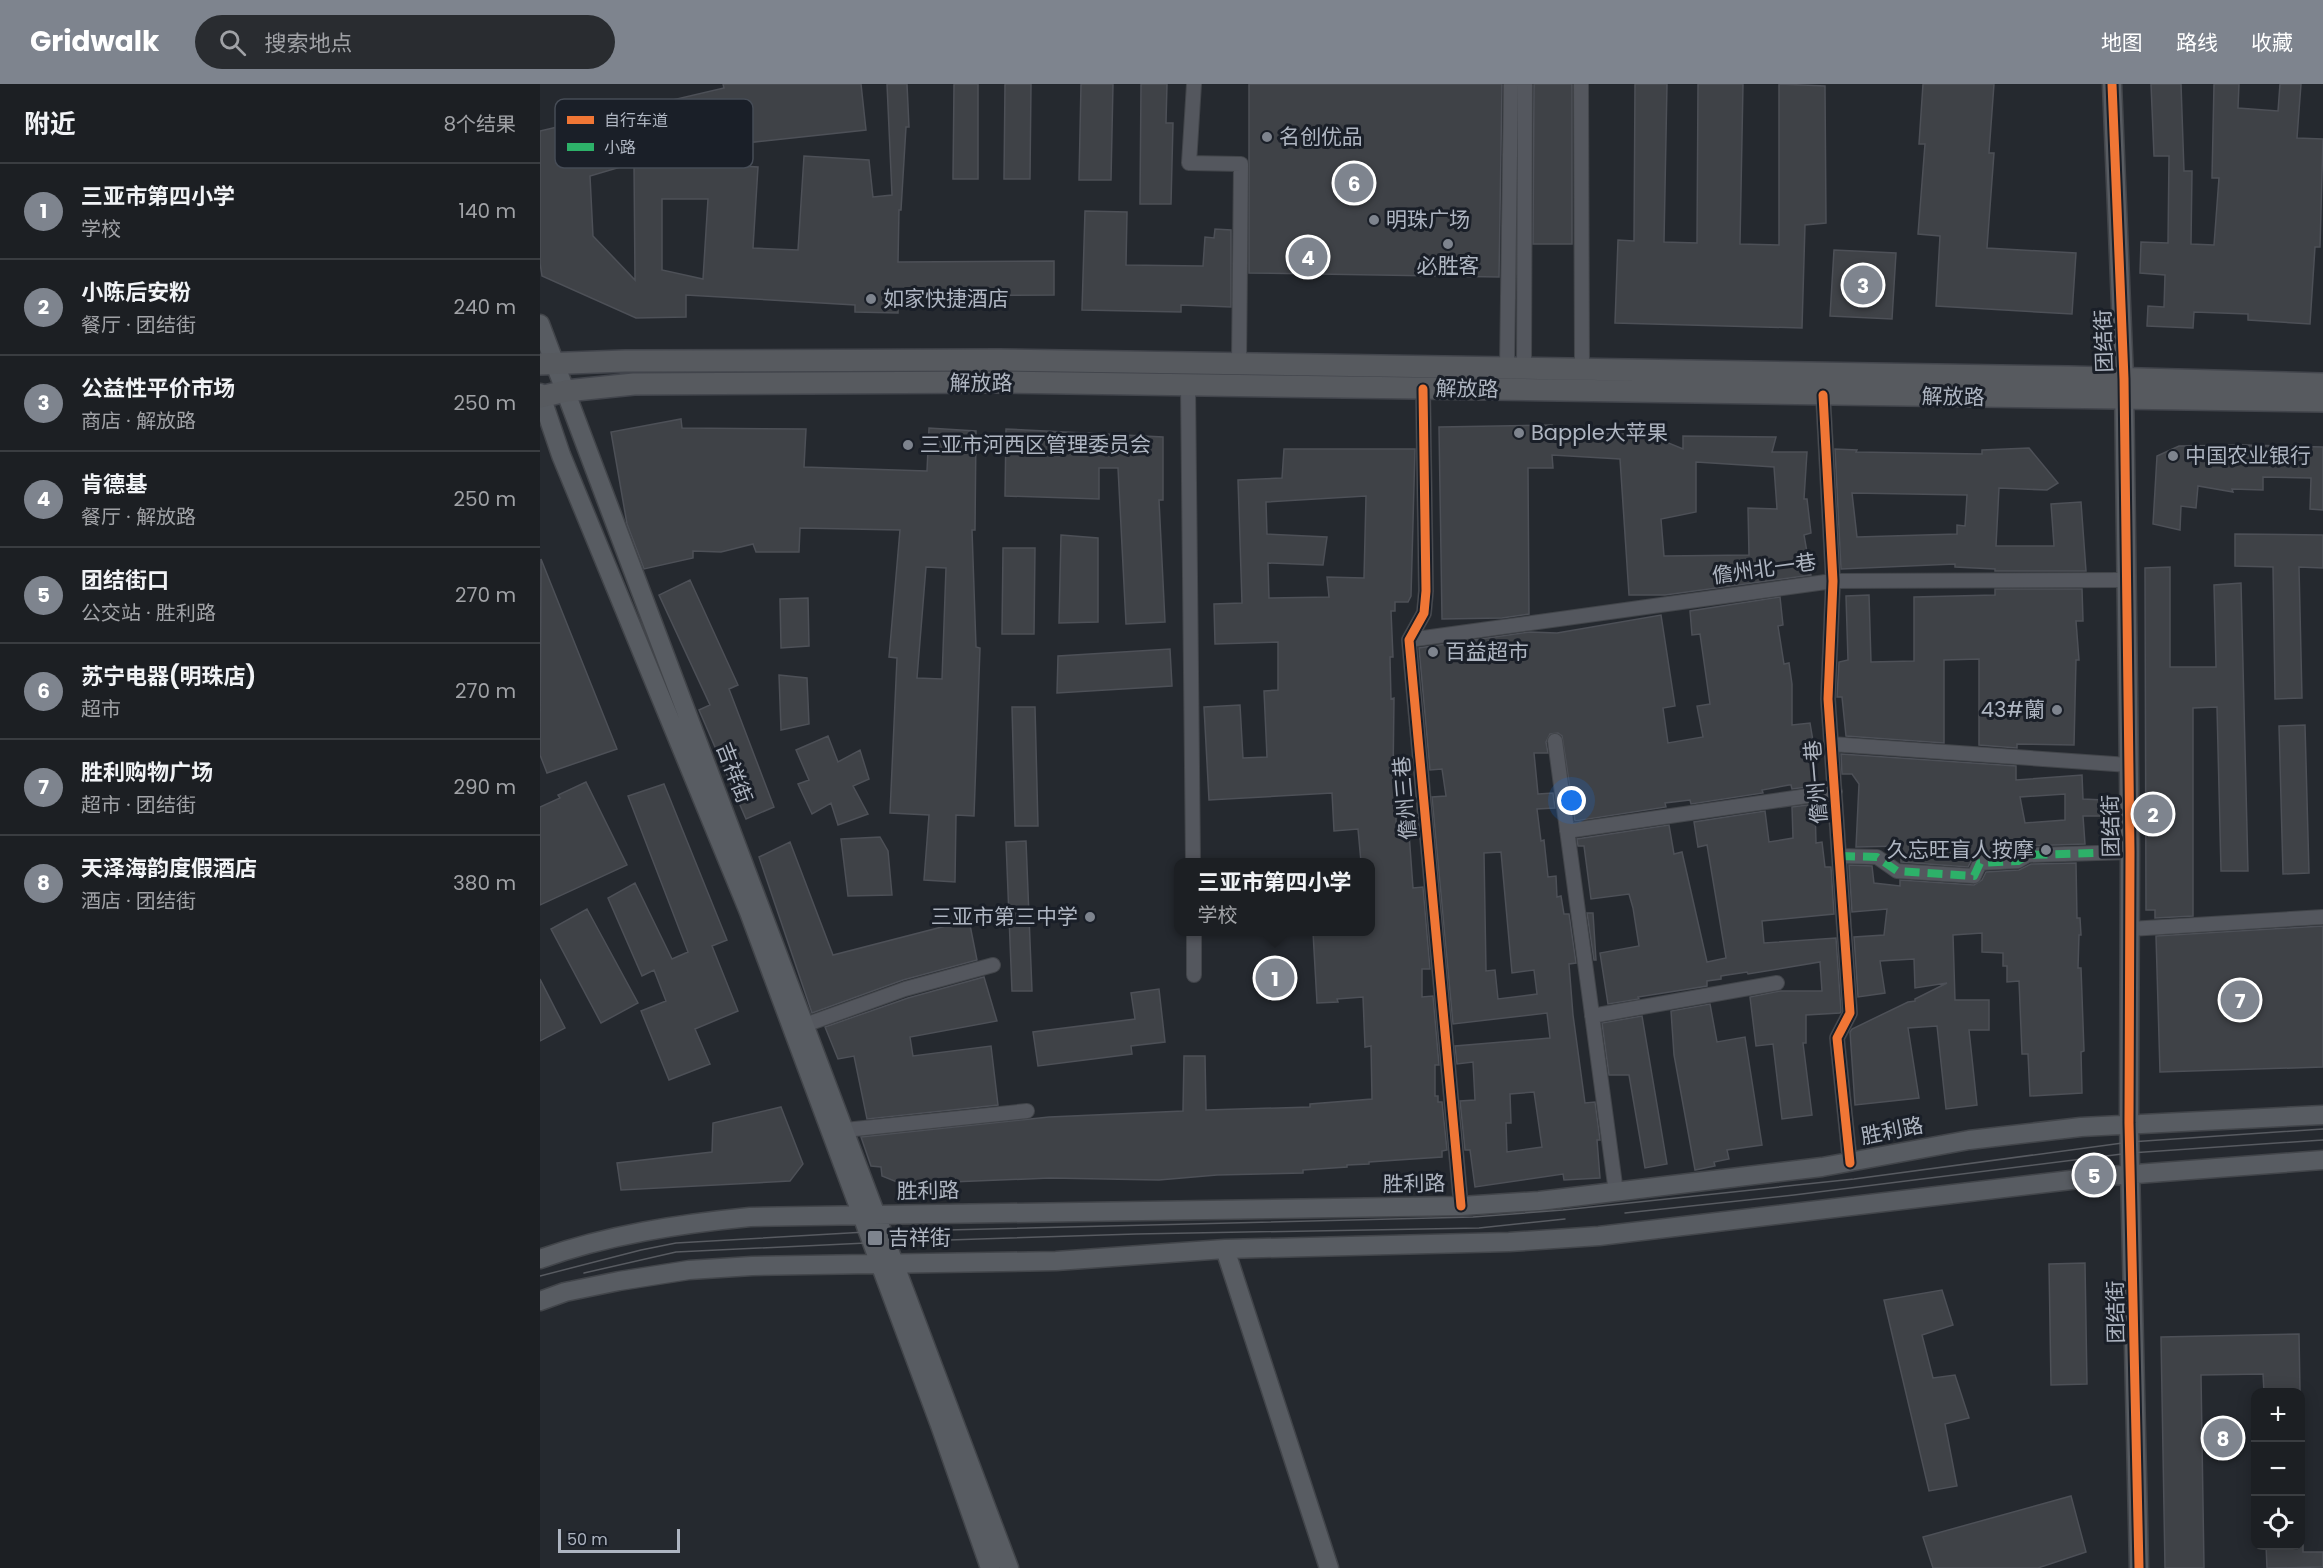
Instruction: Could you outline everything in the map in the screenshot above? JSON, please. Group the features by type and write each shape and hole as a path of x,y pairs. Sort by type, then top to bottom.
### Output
{"main road":[{"name":"团结街","path":"2112,84 2124,389 2130,852 2129,1123 2139,1568"},
{"name":"吉祥街","path":"540,324 548,364 566,391 845,1130 868,1214"},
{"name":"解放路","path":"548,364 636,361 999,360 1515,368 2124,389 2323,401"},
{"name":"解放路","path":"540,396 566,391 646,384 994,382 1823,395 2323,384"},
{"name":"吉祥街","path":"540,396 561,455 749,912 1009,1568"},
{"name":"胜利路","path":"540,1259 641,1232 699,1222 750,1217 1461,1206 1616,1192 1850,1163 1969,1140 2129,1123 2323,1114"},
{"path":"540,1300 565,1292 619,1281 689,1270 752,1266 1056,1261 1225,1249 1509,1242 1599,1236 2131,1173 2323,1160"},
{"path":"1225,1249 1329,1568"},
{"name":"吉祥街","path":"887,1264 990,1568"}],"street":[{"path":"1194,84 1189,163 1241,164 1239,364"},
{"path":"1511,84 1515,368"},
{"path":"1515,368 1525,84"},
{"path":"1581,84 1582,370"},
{"path":"1188,386 1193,858"},
{"path":"1409,640 1424,612 1426,591 1423,389"},
{"name":"儋州一巷","path":"1823,395 1833,581 1828,699 1850,1013 1837,1038 1850,1163"},
{"name":"儋州北一巷","path":"1409,640 1833,581 2126,580"},
{"name":"儋州三巷","path":"1409,640 1461,1206"},
{"path":"1555,741 1616,1192"},
{"path":"1831,744 2129,765"},
{"path":"1567,831 1835,792"},
{"path":"1840,856 1877,857 1897,871 1974,876 1980,863 2018,861 2028,855 2130,852"},
{"path":"2130,929 2323,917"},
{"path":"1194,936 1194,975"},
{"path":"805,1025 905,989 993,965"},
{"path":"1592,1016 1777,983"},
{"path":"845,1130 1028,1111"}],"building":[{"path":"723,84 861,84 866,130 753,142 753,99 677,99 724,88"},
{"path":"887,84 907,84 909,127 906,127 901,210 899,210 898,262 1054,261 1054,295 898,296 898,313 855,312 855,305 686,295 686,317 636,318 542,276 540,263 540,131 555,127 555,168 617,168 590,176 593,236 635,280 634,168 758,167 753,248 798,250 804,156 869,160 873,197 892,195","holes":["662,199 708,199 703,279 662,270"]},
{"path":"954,84 978,84 978,179 953,179"},
{"path":"1005,84 1031,84 1030,179 1004,179"},
{"path":"1081,84 1113,84 1111,180 1079,180"},
{"path":"1141,84 1167,84 1166,123 1173,123 1171,204 1140,204"},
{"name":"明珠广场","path":"1249,84 1502,84 1499,277 1249,273"},
{"path":"1534,84 1572,84 1572,244 1533,244"},
{"path":"1635,84 1667,84 1664,242 1697,243 1698,84 1743,84 1740,244 1779,245 1779,84 1825,86 1826,223 1805,225 1802,328 1615,323 1618,240 1634,241"},
{"path":"1923,84 1994,84 1989,153 1994,153 1987,248 2076,253 2072,314 1936,306 1940,236 1918,234 1925,144 1919,144"},
{"path":"2151,84 2181,84 2184,171 2192,171 2191,244 2214,245 2219,178 2212,178 2214,84 2239,84 2238,108 2278,111 2280,84 2301,84 2297,138 2323,139 2320,247 2315,247 2310,324 2248,320 2248,314 2194,312 2193,328 2147,326 2148,306 2164,307 2165,275 2140,273 2141,242 2168,243 2169,156 2154,156"},
{"path":"1085,211 1127,212 1126,265 1203,266 1205,237 1214,238 1215,229 1231,230 1231,307 1181,305 1181,312 1082,310"},
{"path":"1834,250 1896,253 1892,319 1830,316"},
{"path":"681,419 682,428 806,429 804,467 927,471 929,428 976,431 975,530 972,530 976,647 980,648 974,816 956,815 955,882 924,880 929,815 890,813 897,658 889,657 900,530 800,528 799,552 756,552 753,544 721,552 693,551 693,558 644,569 627,524 611,432","holes":["926,567 946,568 942,679 917,678"]},
{"path":"1552,425 1552,429 1632,428 1683,449 1683,436 1776,437 1772,452 1807,452 1804,499 1807,499 1811,533 1804,535 1811,575 1665,595 1629,595 1620,459 1552,455 1553,468 1528,468 1529,614 1502,618 1442,619 1439,427","holes":["1696,462 1774,467 1777,509 1748,508 1749,555 1664,556 1661,519 1696,512"]},
{"path":"1006,429 1163,437 1163,500 1159,500 1165,622 1126,624 1118,468 1099,468 1099,499 1005,496"},
{"path":"2179,446 2323,447 2323,510 2310,509 2311,478 2263,477 2263,490 2232,489 2233,492 2198,486 2196,508 2181,506 2180,530 2153,524 2157,456"},
{"path":"2029,448 2058,483 2047,490 1999,488 1996,546 2054,546 2051,504 2081,502 2086,571 1995,571 1995,569 1955,567 1955,564 1841,569 1835,449 1857,450 1856,452 1982,454 1982,450","holes":["1852,493 1967,495 1965,526 1957,525 1957,534 1857,537"]},
{"path":"1284,449 1415,449 1411,596 1408,602 1395,602 1395,611 1391,611 1393,657 1390,657 1391,699 1394,698 1393,779 1396,779 1396,834 1409,833 1413,888 1423,887 1430,969 1422,969 1422,997 1433,996 1439,1065 1435,1065 1435,1096 1438,1096 1438,1102 1442,1102 1447,1150 1442,1151 1442,1157 1369,1162 1369,1164 1347,1165 1347,1167 1303,1170 1303,1173 1217,1175 1159,1180 1050,1178 902,1184 882,1176 881,1167 871,1166 861,1137 1049,1117 1183,1111 1184,1056 1205,1056 1206,1110 1310,1107 1310,1104 1372,1099 1371,1046 1365,1047 1363,997 1317,1003 1313,936 1375,936 1375,858 1361,858 1358,829 1334,831 1332,793 1209,800 1204,707 1240,705 1243,758 1267,757 1264,691 1278,690 1278,642 1215,644 1214,604 1242,603 1238,480 1282,478","holes":["1366,496 1364,578 1327,577 1329,597 1269,598 1268,563 1323,565 1327,537 1267,534 1266,502"]},
{"path":"2235,534 2323,535 2323,568 2299,567 2302,698 2275,699 2273,567 2235,566"},
{"path":"1061,535 1098,538 1098,622 1059,623"},
{"path":"1003,548 1035,548 1034,634 1002,634"},
{"path":"541,559 617,749 547,773 540,755"},
{"path":"2170,567 2170,667 2216,667 2214,585 2241,583 2248,871 2221,871 2217,707 2193,708 2193,916 2155,918 2155,910 2146,910 2145,568"},
{"path":"690,580 738,685 729,689 774,807 746,819 699,710 710,705 659,595"},
{"path":"1995,589 2082,589 2083,621 2076,621 2079,660 2076,660 2074,745 2017,744 2017,748 1979,745 1979,659 1944,660 1944,743 1846,736 1842,697 1837,697 1839,662 1848,660 1846,596 1869,595 1871,662 1914,661 1914,597 1995,595"},
{"path":"1780,597 1783,625 1778,626 1784,664 1789,663 1792,684 1792,725 1810,723 1813,741 1809,741 1816,781 1814,786 1792,789 1789,785 1762,790 1763,793 1691,804 1690,800 1665,803 1666,807 1575,821 1562,736 1558,733 1550,734 1546,742 1548,753 1534,753 1538,794 1553,793 1555,808 1537,809 1541,841 1544,840 1548,877 1556,876 1557,897 1561,896 1564,914 1569,914 1576,963 1569,964 1573,1015 1585,1103 1595,1102 1600,1140 1597,1140 1600,1178 1564,1180 1563,1174 1475,1187 1470,1150 1465,1150 1460,1101 1475,1100 1473,1062 1457,1064 1455,1046 1550,1038 1547,1013 1453,1024 1432,797 1446,796 1442,769 1430,770 1419,648 1530,632 1557,633 1661,615 1675,706 1663,708 1668,743 1703,737 1697,706 1710,704 1700,634 1692,635 1690,611","holes":["1501,852 1512,973 1534,970 1537,994 1498,999 1495,970 1486,971 1484,853","1534,1092 1542,1147 1507,1152 1506,1123 1511,1123 1510,1094"]},
{"path":"808,598 809,646 781,648 780,599"},
{"path":"1170,649 1172,686 1057,693 1058,656"},
{"path":"779,675 807,678 809,724 781,730"},
{"path":"1012,707 1035,707 1038,826 1015,826"},
{"path":"2305,725 2309,873 2283,874 2279,726"},
{"path":"828,736 838,762 860,750 869,779 853,786 868,814 838,825 831,803 812,814 798,784 809,780 796,750"},
{"path":"1841,754 2016,766 2016,780 2082,775 2083,799 2103,800 2103,816 2083,816 2085,844 2028,846 2015,852 1980,854 1974,856 1968,867 1901,862 1901,846 1856,847 1859,784 1852,774 1842,774","holes":["2065,794 2065,820 2025,823 2020,797"]},
{"path":"586,782 627,865 540,905 540,807 560,798 558,795"},
{"path":"664,784 727,940 712,946 738,1011 695,1029 710,1064 669,1080 641,1011 666,1001 654,970 642,976 608,898 635,883 672,959 688,952 628,796"},
{"path":"1815,804 1816,843 1822,842 1825,867 1831,867 1834,914 1762,921 1764,943 1836,938 1841,1011 1840,1013 1806,1015 1806,1043 1803,1043 1812,1115 1782,1119 1773,1044 1756,1046 1750,997 1780,991 1822,991 1820,962 1748,974 1747,972 1721,976 1721,979 1707,981 1707,986 1608,1004 1600,953 1639,946 1633,908 1629,894 1591,899 1584,846 1578,846 1577,839 1669,825 1674,854 1682,852 1707,962 1726,958 1707,845 1698,847 1694,822 1765,811 1769,842 1793,838 1792,807"},
{"path":"880,837 888,851 892,895 848,896 841,839"},
{"path":"1026,841 1032,991 1012,991 1006,842"},
{"path":"790,842 833,955 969,920 977,960 903,980 812,1013 759,857"},
{"path":"2076,863 2077,918 2080,918 2081,935 2079,935 2078,968 2081,968 2084,1051 2081,1052 2082,1093 2030,1096 2028,1054 2022,1054 2019,981 2007,982 2007,966 2003,966 2003,953 1982,952 1982,933 1953,935 1955,1000 1989,1000 1989,1030 1969,1030 1977,1105 1946,1109 1937,1026 1908,1028 1919,1098 1855,1105 1850,1032 1852,1029 1908,1002 1915,1001 1947,983 1915,988 1914,959 1880,961 1885,993 1858,997 1854,937 1884,935 1887,909 1852,912 1849,865 1872,866 1874,883 1900,886 1900,880 1974,885 1982,880 1986,872 2019,870 2031,864"},
{"path":"587,909 638,1003 601,1023 551,929"},
{"path":"1587,913 1593,913 1596,960 1594,960"},
{"path":"2323,926 2323,1067 2160,1072 2156,936"},
{"path":"984,977 997,1021 910,1037 913,1056 991,1046 998,1105 867,1119 854,1056 838,1059 825,1027 908,998"},
{"path":"540,979 565,1028 540,1041"},
{"path":"1159,989 1165,1042 1131,1046 1132,1054 1038,1066 1033,1032 1135,1019 1131,993"},
{"path":"1710,1004 1717,1042 1745,1037 1762,1145 1727,1150 1729,1159 1714,1162 1715,1166 1695,1170 1674,1055 1671,1011"},
{"path":"1642,1016 1667,1164 1645,1168 1629,1075 1609,1075 1602,1023"},
{"path":"781,1107 803,1164 790,1181 621,1190 617,1163 712,1152 713,1123"},
{"path":"2085,1263 2087,1384 2051,1385 2049,1264"},
{"path":"1942,1290 1953,1325 1922,1335 1933,1378 1955,1375 1969,1418 1945,1424 1957,1486 1929,1491 1884,1300"},
{"path":"2299,1334 2300,1388 2264,1388 2263,1374 2201,1375 2204,1568 2165,1568 2161,1337"},
{"path":"2071,1496 2086,1552 2038,1568 1933,1568 1923,1537"},
{"path":"2266,1550 2323,1552 2323,1567 2267,1568"}],"tram line":[{"path":"540,1276 676,1243 866,1232 1473,1217 1563,1210 1854,1179 2130,1142 2323,1129"},
{"path":"1625,1213 1794,1195 2130,1153 2323,1140"},
{"path":"584,1273 676,1252 1136,1234 1479,1228 1565,1219"}],"marked path":[{"path":"1840,856 1877,857 1897,871 1974,876 1980,863 2018,861 2028,855 2130,852"}],"cycle path":[{"path":"2112,84 2124,379 2130,852 2129,1123 2139,1568"},
{"path":"1423,389 1426,591 1424,613 1409,640 1461,1206"},
{"path":"1823,395 1833,581 1828,699 1850,1013 1837,1038 1850,1163"}],"place":[{"name":"名创优品","path":"1267,137"},
{"name":"苏宁电器(明珠店)","path":"1354,183"},
{"name":"明珠广场","path":"1374,220"},
{"name":"必胜客","path":"1448,244"},
{"name":"肯德基","path":"1308,257"},
{"name":"公益性平价市场","path":"1863,285"},
{"name":"如家快捷酒店","path":"871,299"},
{"name":"Bapple大苹果","path":"1519,433"},
{"name":"三亚市河西区管理委员会","path":"908,445"},
{"name":"中国农业银行","path":"2173,456"},
{"name":"百益超市","path":"1433,652"},
{"name":"43#蘭","path":"2057,710"},
{"name":"小陈后安粉","path":"2153,814"},
{"name":"久忘旺盲人按摩","path":"2046,850"},
{"name":"三亚市第三中学","path":"1090,917"},
{"name":"三亚市第四小学","path":"1275,978"},
{"name":"胜利购物广场","path":"2240,1000"},
{"name":"团结街口","path":"2094,1175"},
{"name":"吉祥街","path":"875,1238"},
{"name":"天泽海韵度假酒店","path":"2223,1438"}]}
